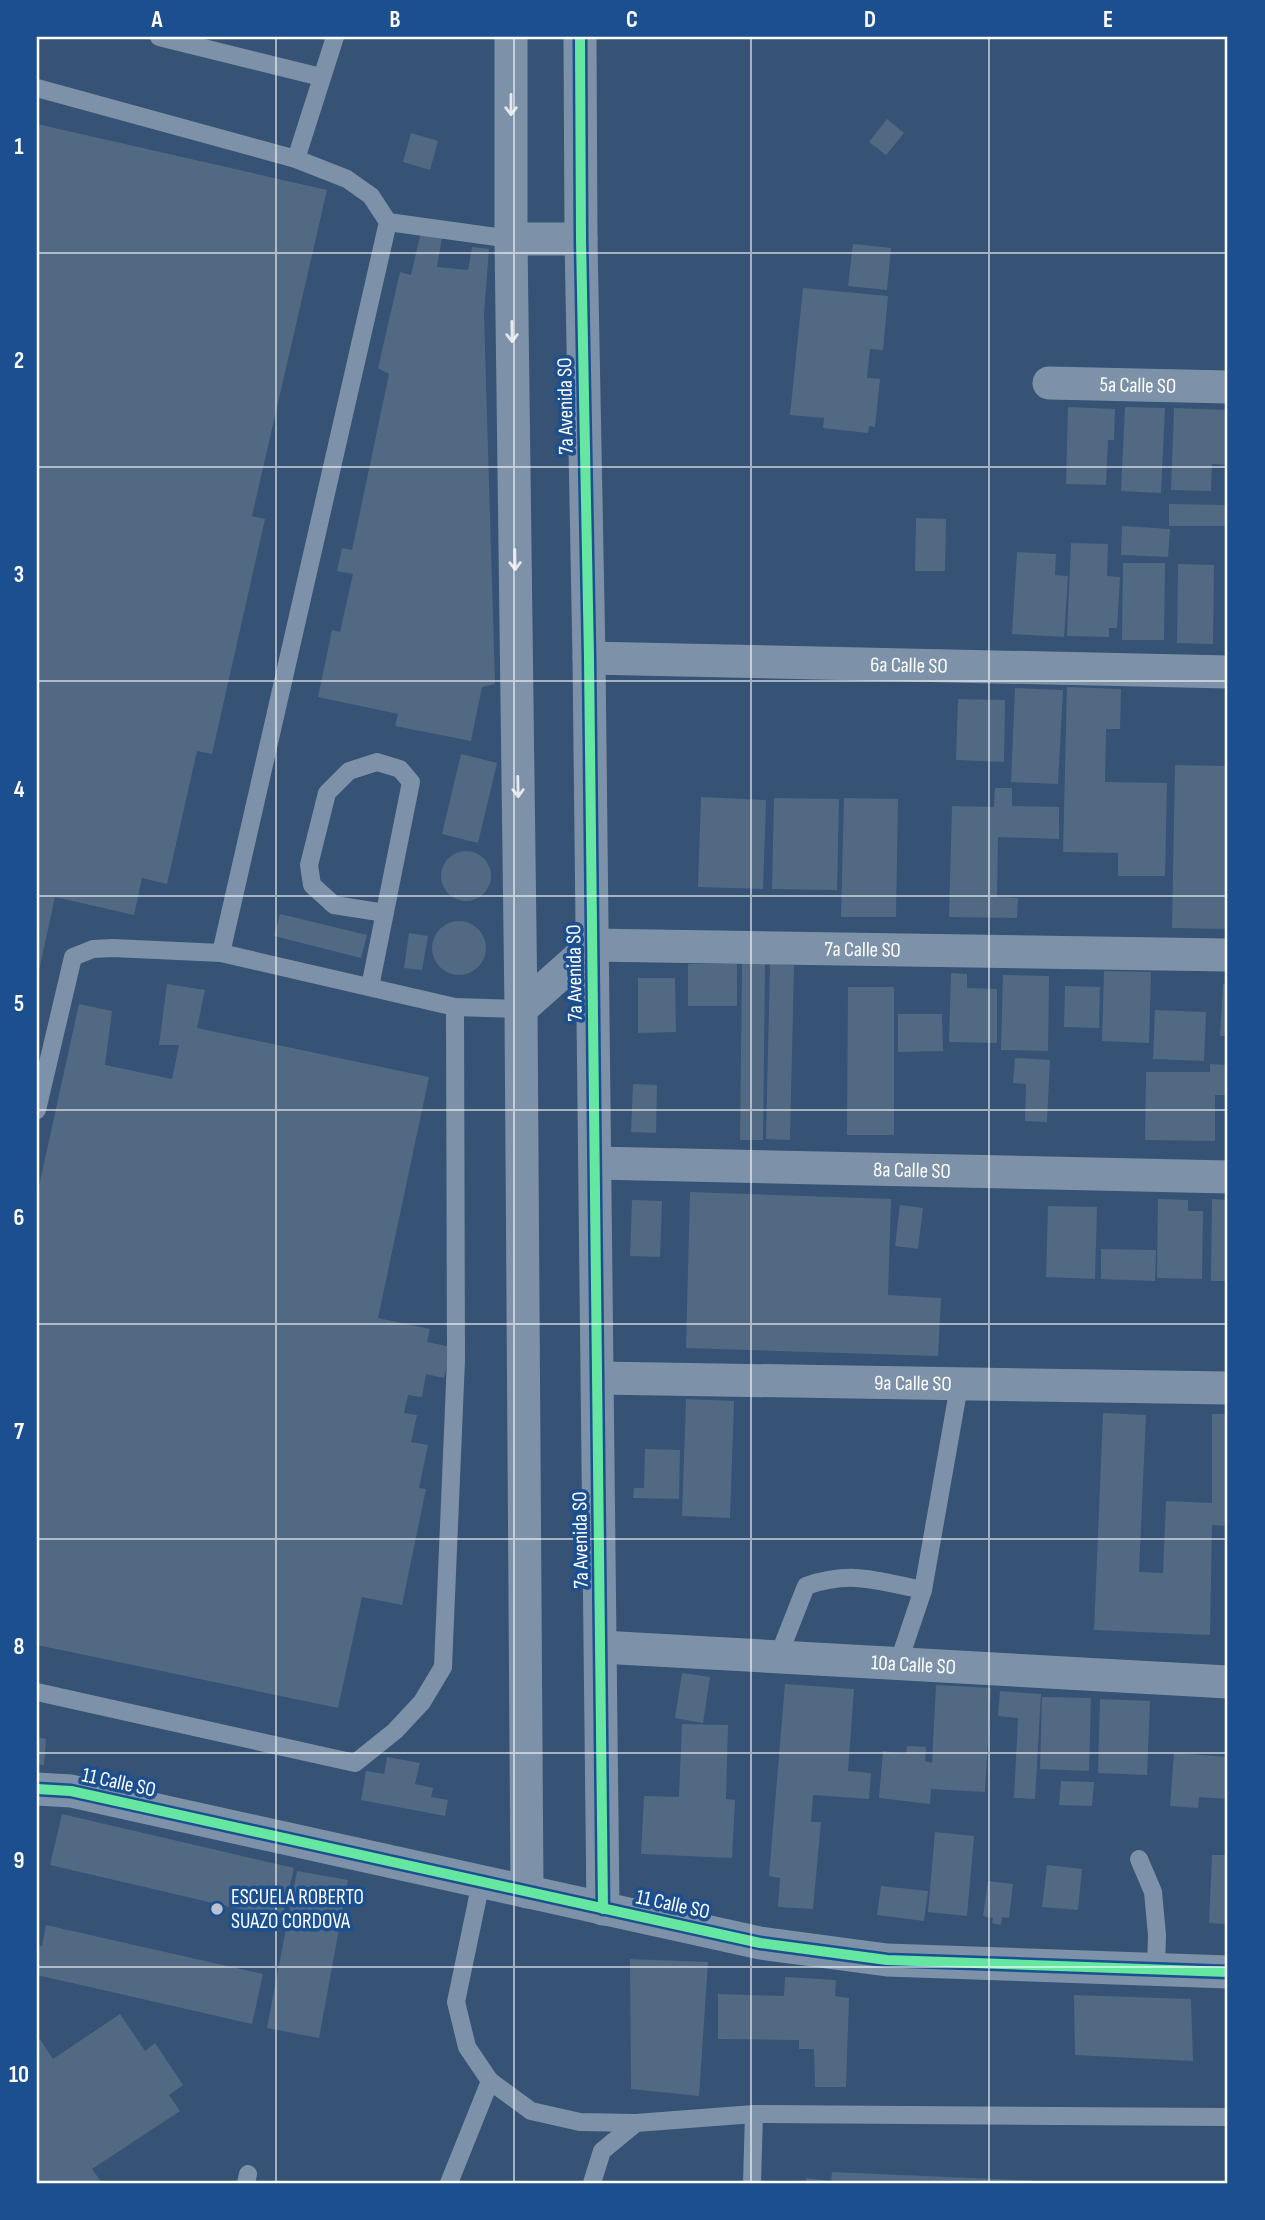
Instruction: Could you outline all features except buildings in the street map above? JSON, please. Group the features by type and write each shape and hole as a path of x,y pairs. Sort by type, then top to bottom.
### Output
{"street":[{"path":"511,37 527,1892"},
{"name":"7a Avenida SO","path":"580,37 603,1909"},
{"path":"511,239 581,239"},
{"name":"5a Calle SO","path":"1049,383 1228,387"},
{"name":"6a Calle SO","path":"589,658 1228,672"},
{"path":"521,1009 593,945"},
{"name":"7a Calle SO","path":"593,945 1228,955"},
{"name":"8a Calle SO","path":"595,1163 1228,1177"},
{"name":"9a Calle SO","path":"598,1378 959,1386 1228,1388"},
{"name":"10a Calle SO","path":"601,1647 1228,1682"},
{"name":"11 Calle SO","path":"37,1789 71,1791 761,1943 887,1960 1228,1972"}],"lane":[{"path":"159,37 321,77"},
{"path":"296,159 335,37"},
{"path":"37,88 296,159 347,179 371,196 388,222 221,953"},
{"path":"388,222 511,239"},
{"path":"370,987 385,913 411,782 400,769 377,762 349,771 327,793 309,865 312,885 334,905 385,913"},
{"path":"37,1110 73,957 93,949 221,953 455,1007 521,1009"},
{"path":"37,1692 355,1763 395,1731 422,1702 443,1667 456,1360 455,1007"},
{"path":"898,1664 923,1590 959,1386"},
{"path":"778,1657 806,1586 827,1579 853,1576 923,1590"},
{"path":"1139,1859 1153,1892 1157,1935 1156,1969"},
{"path":"481,1882 456,2001 467,2047 490,2081 531,2110 580,2122 636,2123 754,2114 1228,2117"},
{"path":"449,2183 490,2081"},
{"path":"752,2183 754,2114"},
{"path":"592,2183 602,2151 636,2123"}],"cycle path":[{"path":"580,37 603,1909"},
{"path":"37,1789 71,1791 760,1943 887,1960 1228,1972"}],"place":[{"name":"ESCUELA ROBERTO SUAZO CORDOVA","path":"217,1909"}]}
